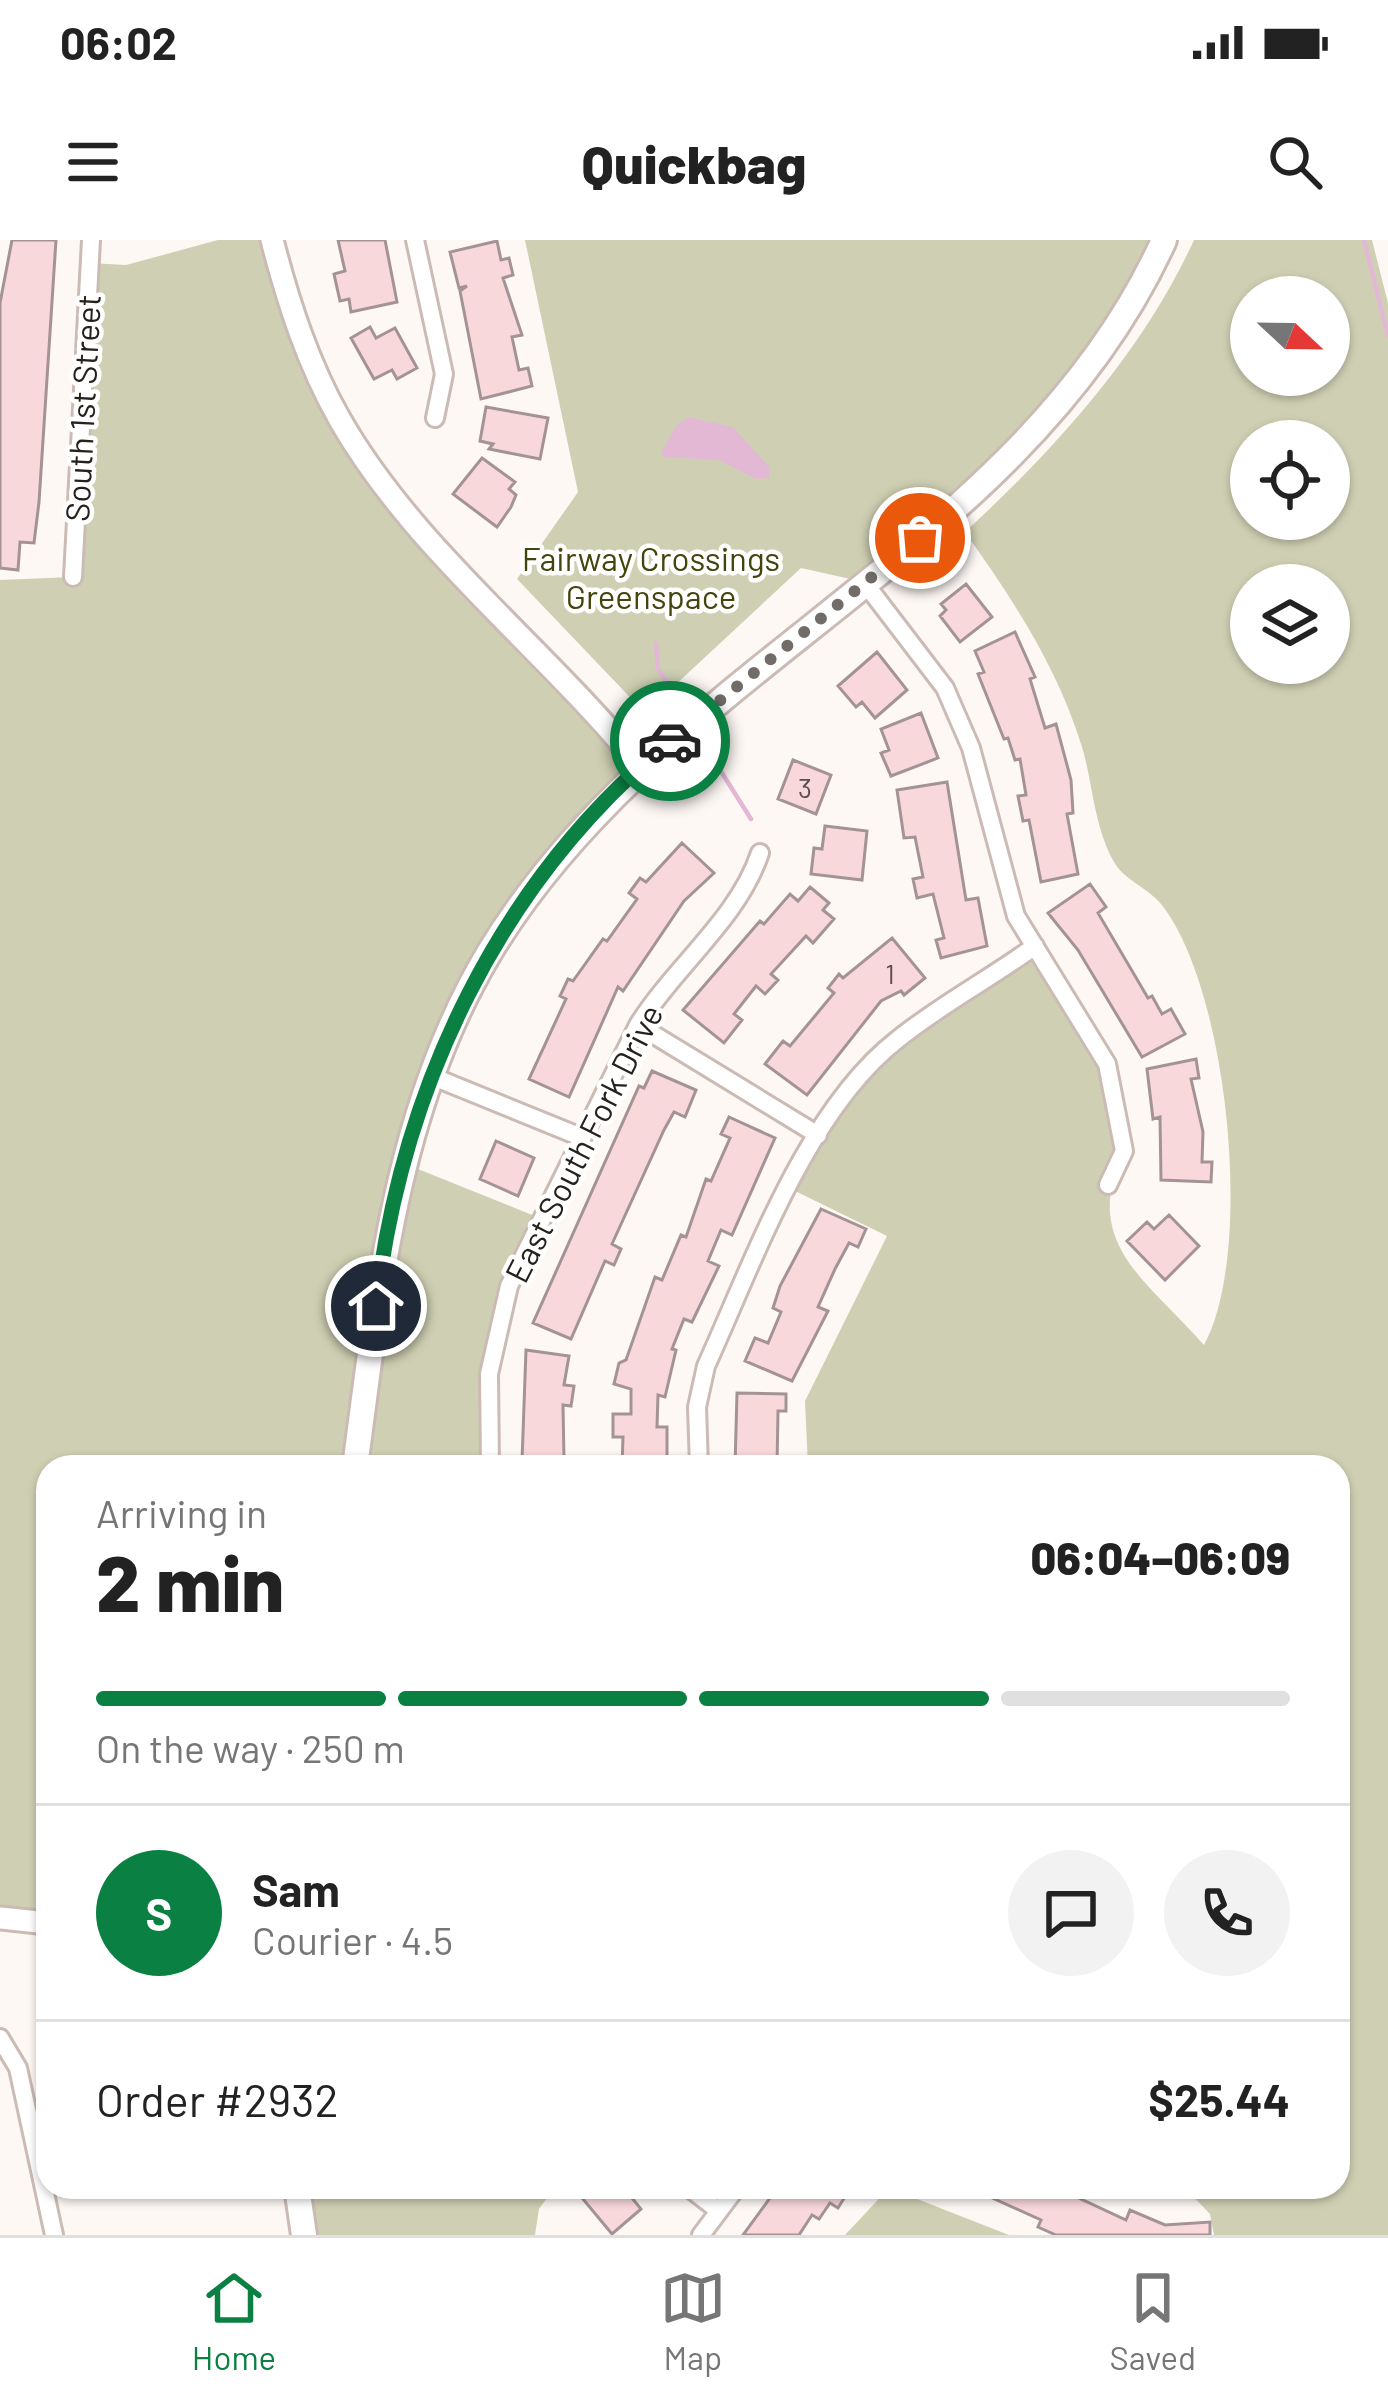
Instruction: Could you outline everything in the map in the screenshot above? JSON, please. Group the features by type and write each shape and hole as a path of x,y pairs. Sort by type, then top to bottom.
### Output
{"main road":[{"path":"357,1455 381,1264 402,1163 431,1076 489,953 525,900 640,766 958,508 1015,453 1086,370 1164,240"},
{"path":"299,2199 304,2235"}],"street":[{"name":"South 1st Street","path":"73,577 91,240"},
{"path":"272,240 321,385 369,463 640,766"},
{"path":"415,240 444,374 435,418"},
{"path":"864,583 932,666 961,720 1004,884 1035,946 1107,1064 1124,1151 1108,1185"},
{"name":"East South Fork Drive","path":"490,1455 490,1374 509,1286 638,1025 663,986 741,898 760,853"},
{"path":"699,1455 697,1407 706,1366 818,1136 862,1073 895,1041 1035,946"},
{"path":"638,1025 818,1136"},
{"path":"431,1076 581,1137"},
{"path":"0,1918 36,1922"},
{"path":"0,2038 18,2068 36,2149"},
{"path":"47,2199 55,2235"},
{"path":"704,2199 719,2211"},
{"path":"701,2235 728,2199"}],"green space":[{"path":"218,240 272,240 281,277 369,463 640,766 489,953 403,1163 542,1219 497,1333 491,1455 36,1455 36,1922 0,1918 0,580 72,577 90,263 126,265"},
{"name":"Fairway Crossings Greenspace","path":"525,240 1164,240 1086,370 864,582 801,568 645,713 517,579 578,492"},
{"path":"1194,240 1372,240 1388,303 1388,2235 1214,2235 1210,2214 1196,2199 1350,2199 1350,1455 807,1455 805,1401 887,1236 789,1188 862,1073 1035,946 1088,1026 1124,1151 1112,1183 1110,1211 1126,1258 1204,1345 1220,1303 1228,1249 1227,1121 1203,995 1184,943 1161,904 1123,873 1107,849 1082,747 1060,689 1017,609 965,532 1032,467 1123,360"},
{"path":"299,2199 546,2199 539,2209 535,2235 304,2235"},
{"path":"879,2199 917,2199 1009,2235 845,2235"}],"shaded area":[{"path":"688,417 733,427 769,467 769,478 756,479 719,460 664,457 661,453 676,426"}],"building":[{"path":"12,240 56,240 39,502 34,543 20,542 18,570 0,568 0,303"},
{"path":"338,240 385,240 397,302 351,312 349,299 340,301 334,274 345,271"},
{"path":"497,241 501,260 509,258 513,275 503,278 522,335 512,337 519,370 528,368 532,386 481,399 460,291 467,286 459,288 450,252"},
{"path":"370,327 376,338 395,328 417,368 397,379 392,370 374,379 351,338"},
{"path":"486,407 548,418 540,459 489,449 493,444 480,441"},
{"path":"482,458 515,482 509,489 516,495 497,527 453,494"},
{"path":"966,584 992,617 960,642 940,616 946,610 941,604"},
{"path":"1015,632 1035,677 1030,679 1045,728 1056,724 1071,780 1073,813 1067,814 1078,874 1041,882 1029,820 1023,821 1018,796 1026,795 1020,759 1015,760 1008,738 1004,739 978,674 984,672 975,651"},
{"path":"877,652 907,690 875,718 862,702 856,707 838,686"},
{"path":"921,713 938,758 891,776 881,753 889,750 881,729"},
{"path":"793,760 831,775 816,814 778,799"},
{"path":"947,782 966,900 978,898 987,946 941,958 936,940 944,938 933,894 917,898 913,879 923,877 915,837 904,838 897,790"},
{"path":"825,826 867,831 862,880 811,874 814,848 822,849"},
{"path":"682,843 714,873 684,901 623,991 618,987 569,1097 529,1079 566,999 560,996 568,979 573,981 637,899 629,893 640,878 646,882"},
{"path":"1090,884 1106,907 1098,913 1148,998 1152,996 1162,1014 1171,1009 1185,1034 1142,1057 1078,950 1048,913"},
{"path":"810,887 829,903 823,910 834,919 813,943 806,936 771,974 778,980 765,994 756,986 734,1014 742,1020 724,1043 683,1010 760,921 764,924 790,894 798,901"},
{"path":"892,938 925,978 904,995 901,991 881,1001 807,1095 765,1064 783,1041 790,1046 834,993 828,988 839,974 843,978"},
{"path":"1196,1059 1199,1078 1191,1079 1203,1132 1202,1162 1212,1162 1211,1182 1161,1180 1160,1117 1153,1119 1147,1069"},
{"path":"652,1071 696,1090 685,1117 674,1112 664,1130 612,1244 621,1249 614,1265 605,1261 571,1339 533,1323 639,1086 644,1088"},
{"path":"729,1117 775,1138 732,1235 721,1230 708,1261 719,1266 692,1322 684,1319 672,1349 676,1350 665,1397 658,1395 657,1427 667,1427 667,1455 622,1455 623,1437 613,1437 613,1414 631,1414 631,1389 614,1384 619,1363 626,1360 655,1277 662,1280 681,1235 686,1237 706,1179 711,1181 730,1138 721,1134"},
{"path":"496,1141 534,1158 518,1196 480,1179"},
{"path":"821,1209 866,1229 858,1247 849,1243 835,1269 818,1307 828,1311 792,1381 745,1361 755,1338 768,1343 781,1312 773,1308 780,1286"},
{"path":"1169,1215 1199,1246 1165,1280 1127,1241 1147,1222 1154,1229"},
{"path":"526,1350 569,1356 564,1385 574,1386 571,1406 563,1405 564,1455 522,1455"},
{"path":"737,1393 786,1394 786,1411 778,1411 777,1455 735,1455"},
{"path":"583,2199 633,2199 641,2209 612,2234"},
{"path":"769,2199 844,2199 838,2208 830,2203 819,2219 812,2215 799,2235 743,2235"},
{"path":"995,2199 1081,2199 1126,2220 1130,2210 1165,2225 1210,2222 1210,2235 1056,2235 1038,2227 1041,2220"}],"waterway":[{"path":"1364,240 1388,336"},
{"path":"656,643 658,669 692,718"},
{"path":"704,731 716,745 717,765 751,819"}],"way so far":[{"path":"670,741 920,538"}],"route":[{"path":"376,1306 402,1163 456,1015 489,953 537,882 591,817 670,741"}]}
